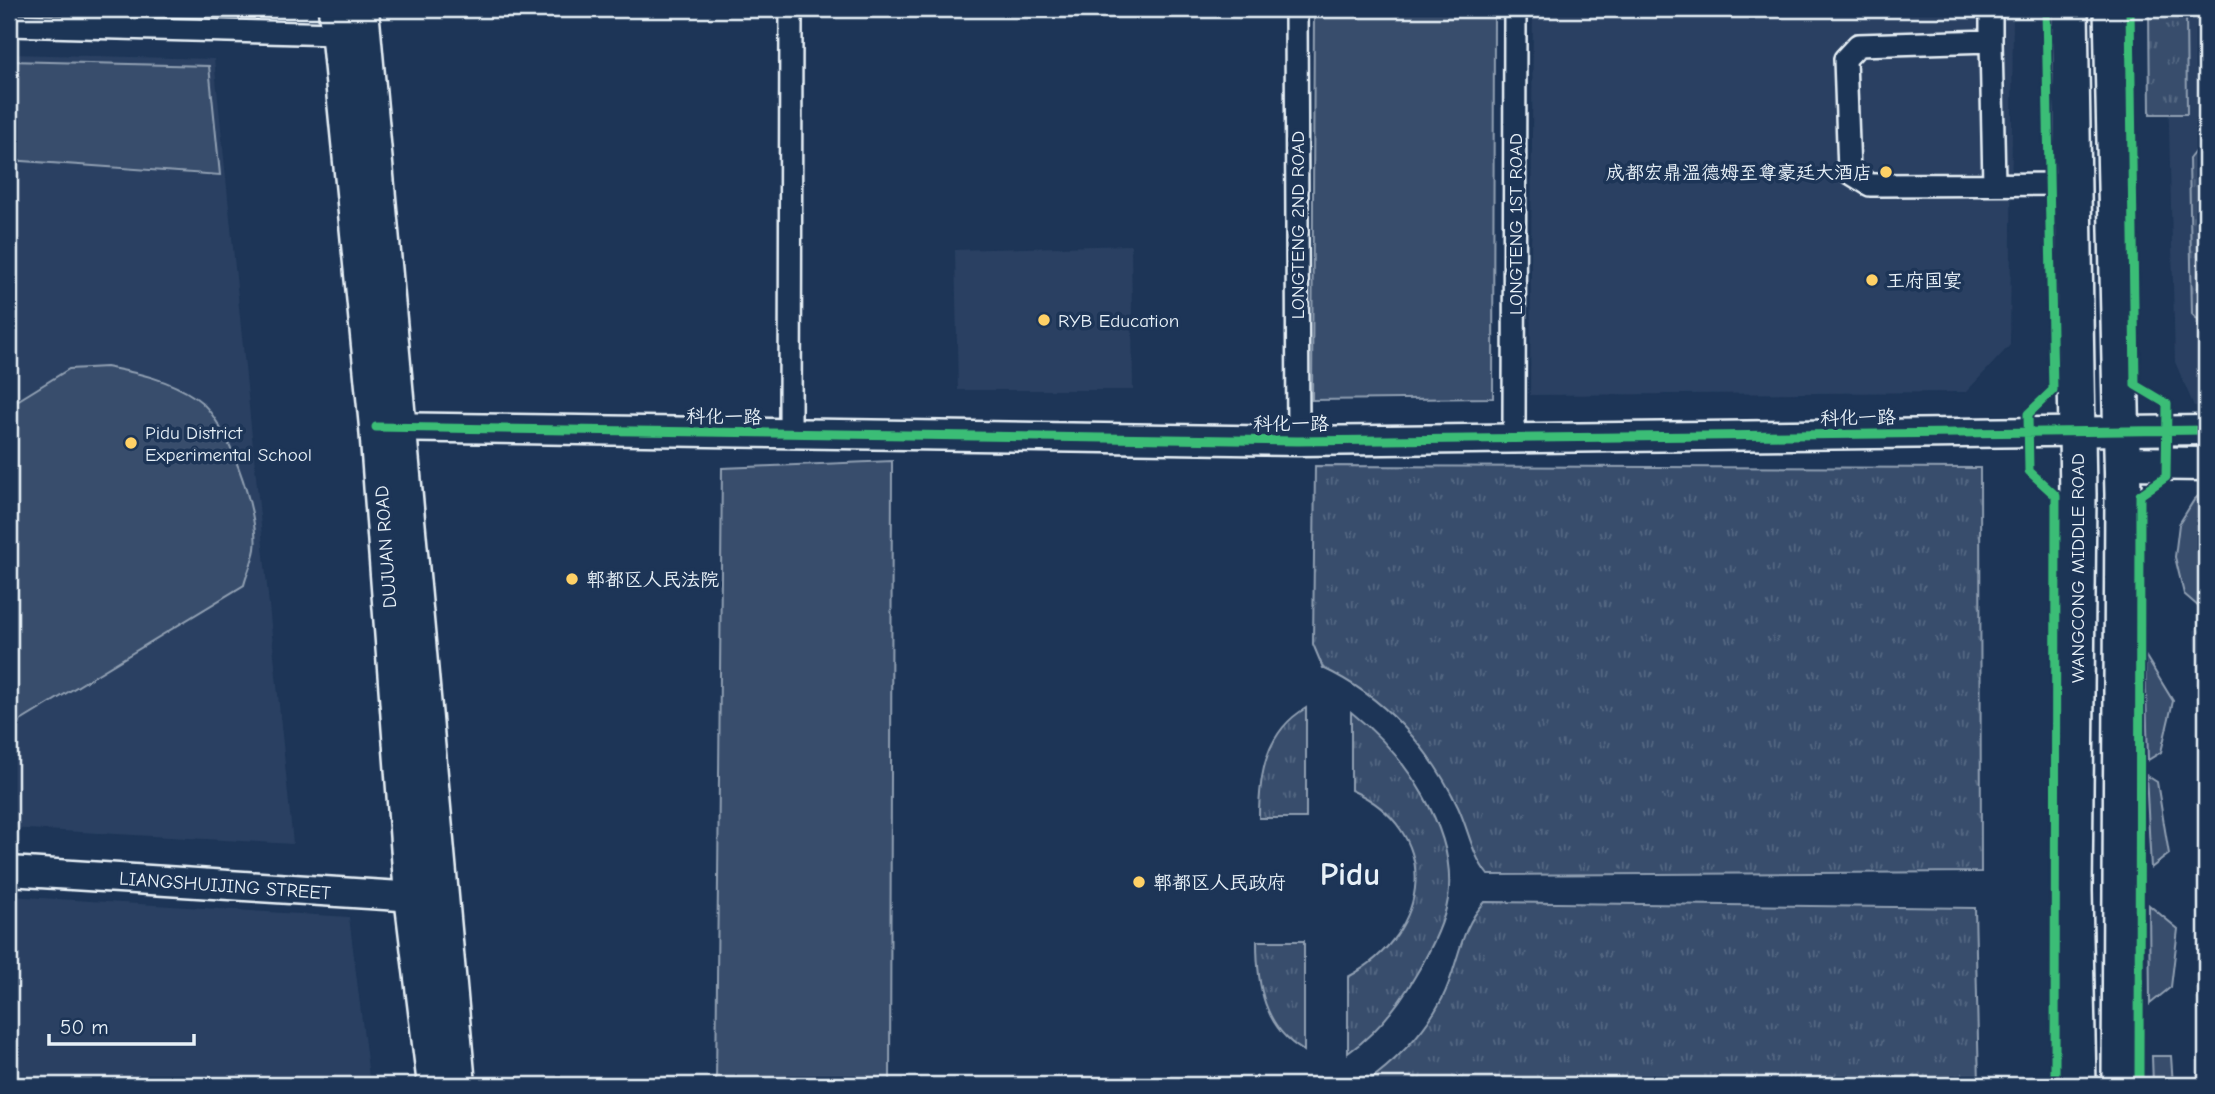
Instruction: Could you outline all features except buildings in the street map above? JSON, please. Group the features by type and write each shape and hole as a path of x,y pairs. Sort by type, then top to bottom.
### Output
{"main road":[{"name":"DUJUAN ROAD","path":"362,9 389,428 426,897 434,1085"},
{"name":"WANGCONG MIDDLE ROAD","path":"2070,9 2077,430 2074,891 2078,1085"},
{"path":"2112,9 2122,447 2120,1085"},
{"name":"DUJUAN ROAD","path":"336,21 389,428"},
{"path":"2122,447 2206,464"},
{"name":"DUJUAN ROAD","path":"426,897 458,1085"}],"street":[{"path":"790,434 791,9"},
{"name":"LONGTENG 2ND ROAD","path":"1296,9 1298,441"},
{"name":"LONGTENG 1ST ROAD","path":"1514,439 1515,9"},
{"path":"1991,9 1994,184"},
{"path":"9,25 336,21"},
{"path":"1991,41 1858,45 1845,59 1849,172 1870,185 2074,184"},
{"name":"科化一路","path":"389,428 1298,441 2077,430 2122,447 2206,430"},
{"name":"LIANGSHUIJING STREET","path":"9,871 426,897"}],"shaded area":[{"path":"1533,9 2013,9 2010,345 1966,392 1530,395"},
{"path":"2166,9 2206,9 2206,406 2194,406 2175,362"},
{"name":"Pidu District Experimental School","path":"9,54 214,59 293,844 9,828"},
{"name":"RYB Education","path":"1131,245 1133,390 958,390 955,250"},
{"path":"2206,629 2206,759 2194,630"},
{"path":"9,896 349,917 370,1085 9,1085"}],"green space":[{"path":"1314,9 1494,9 1493,398 1312,400"},
{"path":"2149,9 2186,9 2187,114 2150,114"},
{"path":"9,61 209,66 220,175 9,160"},
{"path":"2206,142 2206,328 2192,314 2189,159 2201,144"},
{"path":"106,367 164,381 196,398 207,409 219,425 239,468 252,514 254,554 244,585 9,728 9,406 69,369"},
{"path":"892,461 890,1085 716,1085 722,468"},
{"path":"1315,466 1980,468 1981,872 1488,875 1478,859 1447,785 1419,744 1385,708 1323,668 1313,644"},
{"path":"2206,489 2206,613 2184,594 2175,557 2179,524 2194,500"},
{"path":"2145,655 2173,701 2161,752 2148,760"},
{"path":"1306,708 1306,818 1259,818 1263,770 1268,755 1282,729"},
{"path":"1351,712 1389,749 1423,795 1444,846 1449,873 1448,899 1443,918 1422,965 1387,1017 1348,1053 1348,977 1376,958 1397,935 1410,909 1416,882 1413,855 1401,830 1381,808 1351,790"},
{"path":"2146,775 2157,782 2169,854 2151,868"},
{"path":"1485,902 1975,908 1979,1085 1363,1085 1407,1047 1434,1012 1448,987 1469,924"},
{"path":"2149,905 2178,929 2171,987 2150,1004"},
{"path":"1257,941 1304,941 1304,1051 1280,1030 1266,1004 1261,989"},
{"path":"2152,1056 2171,1056 2173,1085 2153,1085"}],"cycle path":[{"path":"2046,9 2053,390 2028,414 2029,471 2056,496 2055,1085"},
{"path":"2130,9 2135,385 2167,404 2166,477 2140,495 2139,1085"},
{"path":"376,427 1298,441 2206,430"}],"place":[{"name":"成都宏鼎温德姆至尊豪廷大酒店","path":"1886,172"},
{"name":"王府国宴","path":"1872,280"},
{"name":"RYB Education","path":"1044,320"},
{"name":"Pidu District Experimental School","path":"131,443"},
{"name":"郫都区人民法院","path":"572,579"},
{"name":"郫都区人民政府","path":"1139,882"}],"district":[{"name":"Pidu","path":"1350,873"}]}
